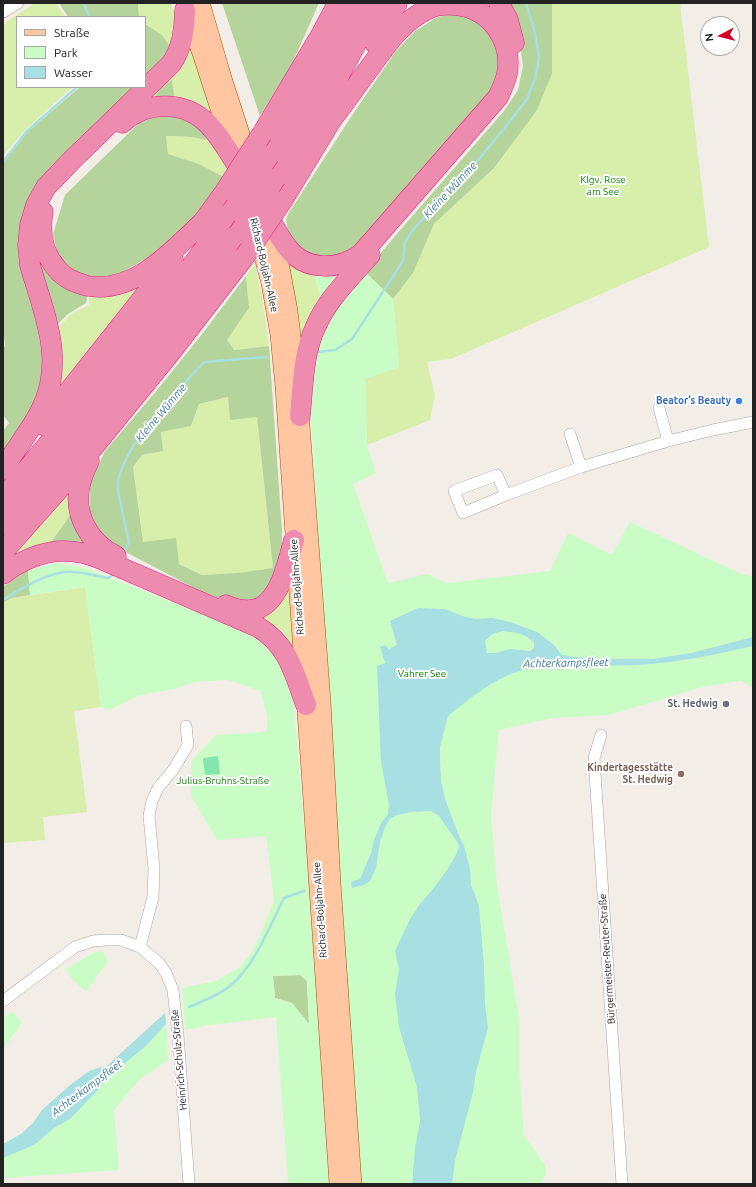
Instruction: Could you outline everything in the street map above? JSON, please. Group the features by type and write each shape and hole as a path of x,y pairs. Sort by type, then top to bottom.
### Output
{"highway":[{"path":"322,33 333,3"},
{"path":"3,473 206,219 262,134 322,33 338,3"},
{"path":"3,498 137,338 232,211 269,156 322,70 358,3"},
{"path":"3,526 143,358 238,234 276,178 337,79 378,3"},
{"path":"3,552 59,489 170,353 245,256 282,201 335,115 397,3"},
{"path":"300,416 308,350 316,326 326,307 332,298 498,108 508,92 514,75 514,47 511,29 499,3"},
{"path":"3,469 40,411 49,390 53,368 53,352 50,335 28,255 28,235 36,205 46,187 171,64 181,44 190,5"},
{"path":"266,213 287,248 305,261 318,266 334,266 348,262 361,254 498,97 505,82 508,66 506,49 502,37 490,20 477,10 464,6 451,5 442,5 429,9 412,19 398,31 335,115"},
{"path":"206,219 166,256 150,268 135,278 109,286 91,286 78,283 67,278 56,268 47,255 42,240 41,231 45,204 55,188 123,122 146,108 173,106 185,109 196,115 215,132 237,165"},
{"path":"98,441 83,475 78,494 78,503 81,517 86,529 96,543 110,554 232,608 245,611 264,605 274,596 278,590 294,540"},
{"path":"3,574 25,560 55,551 78,552 101,559 258,627 266,632 283,650 290,662 306,705"}],"main road":[{"name":"Richard-Boljahn-Allee","path":"190,5 222,74 266,213 281,268 289,311 296,364 322,702 332,883 353,1184"},
{"name":"Richard-Boljahn-Allee","path":"190,5 206,68 262,250 270,283 279,335 284,387 338,1184"}],"street":[{"path":"3,12 18,3"},
{"path":"659,408 668,442"},
{"path":"506,496 497,475 454,491 463,513 581,467 713,430 753,422"},
{"path":"570,434 581,467"},
{"path":"140,947 153,897 154,869 149,816 152,801 158,788 173,770 188,745 186,726"},
{"name":"Bürgermeister-Reuter-Straße","path":"601,735 594,758 622,1184"},
{"name":"Heinrich-Schulz-Straße","path":"3,1001 75,947 93,942 121,940 140,947 159,963 166,973 173,990 178,1035 189,1184"}],"green space":[{"path":"35,3 56,3 64,16 16,16 16,88 72,88 22,133 3,156 3,24"},
{"path":"59,3 138,3 139,16 67,16"},
{"path":"138,3 171,3 176,16 170,57 162,35 146,25 146,16 139,16"},
{"path":"222,3 319,3 291,66 260,116"},
{"path":"506,3 552,3 552,74 537,110 494,168 434,224 413,273 393,299 365,272 504,111 518,90 523,66 519,37"},
{"name":"Klgv. Rose am See","path":"552,3 680,3 709,247 451,359 427,362 435,395 430,420 367,445 365,378 399,367 393,299 413,273 434,224 494,168 537,109 552,74"},
{"path":"460,14 480,22 494,36 502,61 487,100 349,255 321,261 289,240 286,220 288,214 396,51 414,32 434,19 444,15"},
{"path":"146,25 162,35 169,45 167,58 146,82"},
{"path":"187,37 221,130 150,104 150,94"},
{"path":"172,80 174,95 169,100 161,101 155,96 165,83"},
{"path":"79,88 140,88 32,200 44,376 37,401 3,453 3,431 9,423 3,415 3,348 5,346 3,325 3,160 24,135"},
{"path":"164,114 196,124 207,137 205,140 181,136 166,136 168,154 199,164 224,177 208,201 182,230 156,253 112,278 95,280 67,268 58,257 53,234 65,195 139,123"},
{"path":"166,136 181,136 205,140 207,137 226,165 228,172 224,177 199,164 168,154"},
{"path":"36,235 88,293 86,303 68,314 57,325 40,281"},
{"path":"283,246 313,269 323,307 303,369"},
{"path":"255,263 264,308 269,346 234,350 227,340 249,308 246,276"},
{"path":"313,269 343,271 323,307"},
{"name":"Vahrer See","path":"365,272 393,299 399,367 365,379 367,445 376,473 353,484 388,583 427,574 447,583 550,571 568,533 612,555 630,522 737,572 753,577 753,688 741,681 702,687 609,715 552,718 499,730 491,816 497,885 519,1018 519,1066 524,1136 545,1165 546,1174 541,1184 360,1184 310,404 314,358 326,321"},
{"path":"246,276 249,308 227,340 234,350 269,346 282,531 282,554 275,593 242,607 204,593 114,546 99,532 90,513 90,483 105,451 158,389","holes":["228,397 230,420 257,417 273,568 237,573 202,575 179,564 176,538 143,542 133,467 142,455 163,451 161,432 191,426 199,404"]},
{"path":"151,279 57,398 58,328 72,313 89,305 89,293"},
{"path":"228,397 257,417 273,568 237,573 202,575 179,564 143,542 133,467 142,455 163,451 161,431 191,426 199,404"},
{"path":"75,475 75,508 45,551 3,563"},
{"path":"75,508 95,548 45,551"},
{"name":"Julius-Bruhns-Straße","path":"58,563 85,568 223,622 277,648 293,693 304,826 310,847 331,1184 288,1184 276,1017 211,1025 185,1030 182,988 216,981 239,968 254,949 274,901 266,836 217,840 191,796 191,761 216,735 267,731 267,716 261,691 228,680 195,682 175,689 140,695 109,710 101,707 85,587 30,595 28,570","holes":["300,975 307,981 309,1024 292,1003 275,998 273,976"]},
{"path":"290,563 298,669 256,616"},
{"path":"28,570 30,595 12,598 3,603 3,587"},
{"path":"85,587 101,707 74,711 87,812 43,817 45,840 3,843 3,603 12,598"},
{"path":"218,756 220,774 205,775 203,758"},
{"path":"103,951 108,961 86,992 72,979 66,969 95,952"},
{"path":"300,975 307,981 309,1024 292,1003 275,998 273,976"},
{"path":"13,1011 22,1023 3,1049 3,1018"},
{"path":"165,1013 168,1060 139,1080 114,1110 119,1170 3,1178 3,1144 21,1134 33,1123 42,1110 69,1086 89,1071 108,1065"}],"water":[{"name":"Vahrer See","path":"418,608 445,609 462,616 476,619 493,618 513,623 537,632 553,644 562,655 607,659 653,659 691,653 753,637 753,646 680,660 636,665 548,666 520,671 491,684 448,716 440,747 441,780 445,799 464,846 470,869 471,885 479,906 484,966 485,1004 488,1028 455,1161 452,1184 412,1184 415,1148 420,1121 417,1087 399,1027 395,994 399,969 395,951 410,919 447,870 459,847 456,840 439,816 431,811 411,812 397,815 390,819 385,827 380,842 376,868 370,881 364,885 352,888 351,882 360,879 381,823 388,814 389,805 381,762 377,666 385,663 380,647 385,645 389,649 397,645 390,621","holes":["503,631 520,634 527,637 534,643 534,648 530,651 510,649 496,653 487,653 485,641 492,634"]},
{"path":"165,1013 166,1024 148,1044 106,1079 97,1091 70,1119 54,1128 34,1145 3,1158 3,1144 21,1134 33,1123 42,1110 69,1086 89,1071 108,1065"}],"waterway":[{"path":"83,3 90,16"},
{"name":"Kleine Wümme","path":"318,352 335,350 352,339 403,261 405,242 412,231 446,193 470,170 527,99 536,76 539,56 535,33 526,3"},
{"path":"3,162 26,132 76,88"},
{"name":"Kleine Wümme","path":"124,552 129,542 118,492 118,480 124,463 133,446 204,362 266,357"},
{"name":"Kleine Wümme","path":"3,600 37,581 56,574 74,572 108,578 114,574"},
{"name":"Achterkampsfleet","path":"189,1007 220,993 239,978 261,945 284,898 304,891"}],"place":[{"name":"Beator‘s Beauty","path":"739,401"},
{"name":"St. Hedwig","path":"726,704"},
{"name":"Kindertagesstätte St. Hedwig","path":"681,774"}]}
